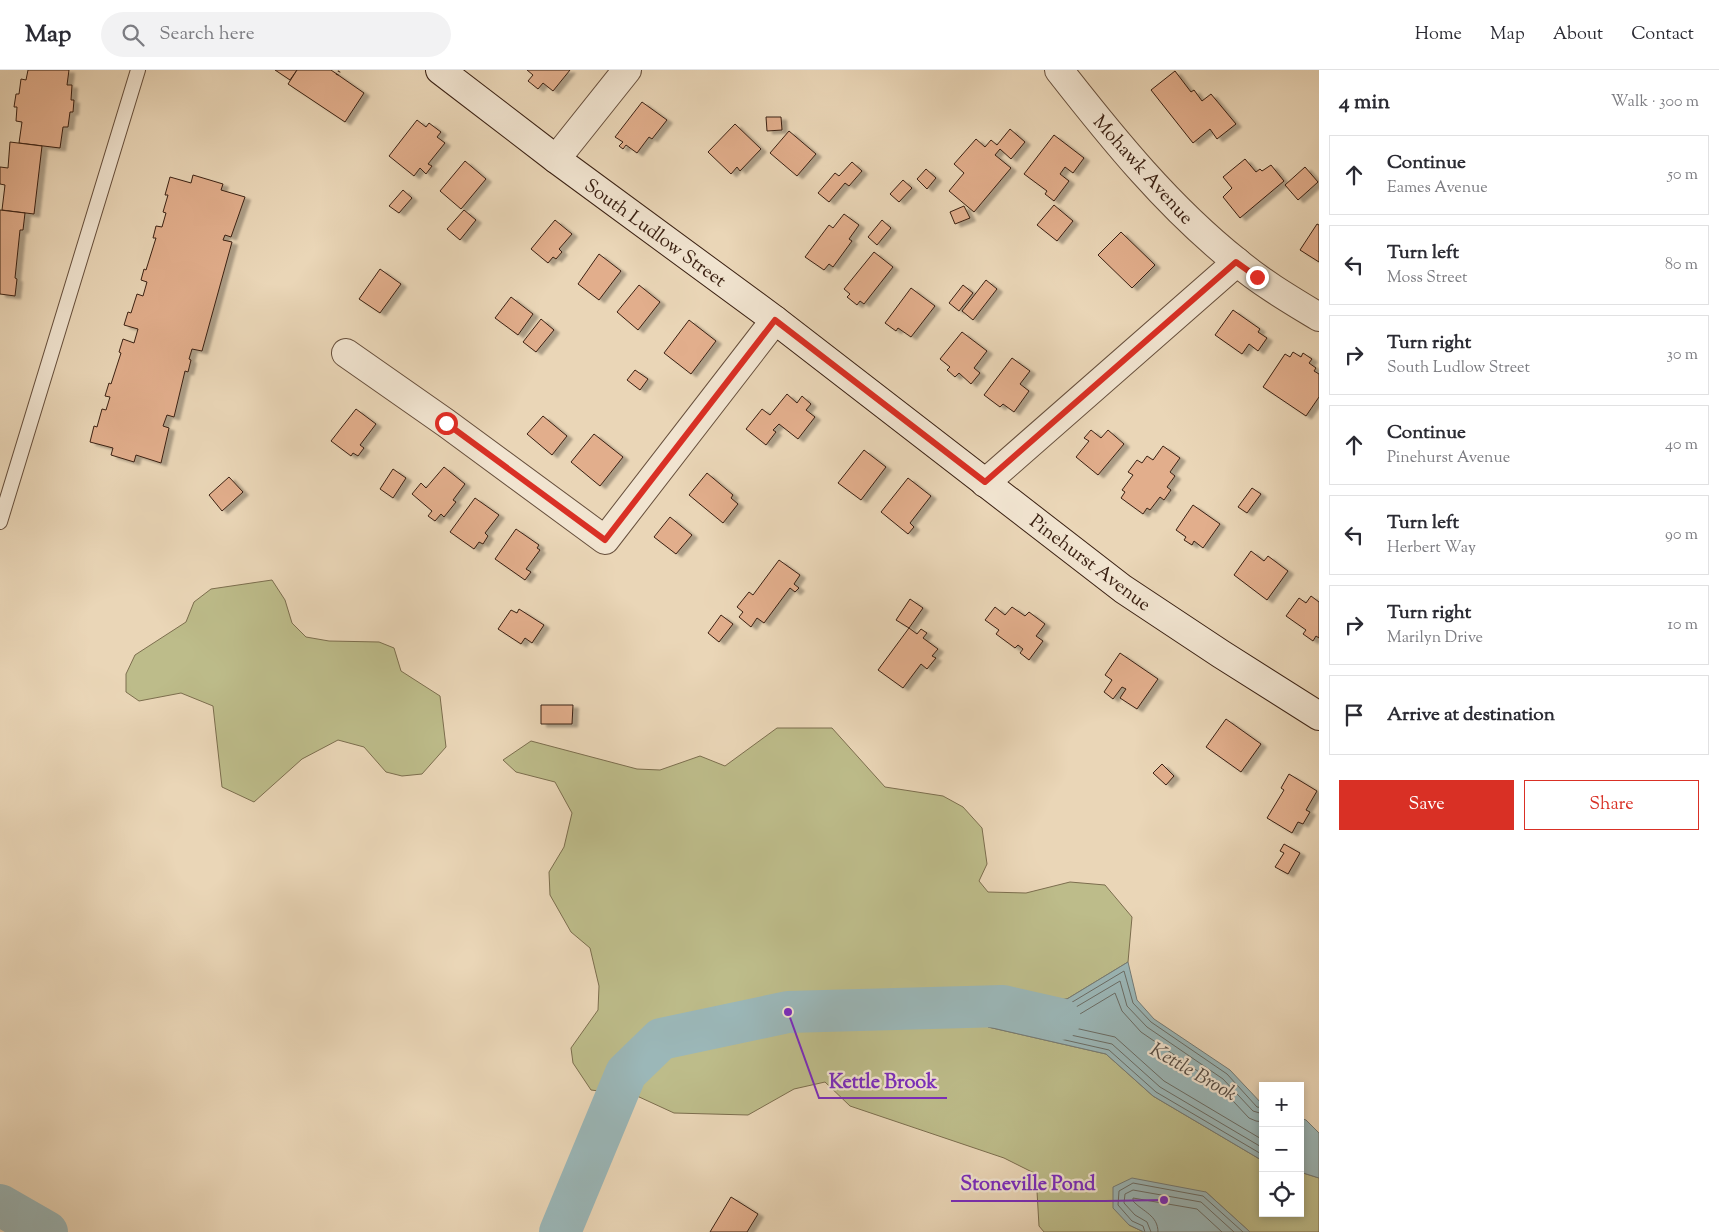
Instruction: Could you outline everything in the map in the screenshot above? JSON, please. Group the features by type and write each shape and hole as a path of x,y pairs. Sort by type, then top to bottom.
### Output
{"street":[{"name":"South Ludlow Street","path":"440,70 556,159 775,320 873,395"},
{"path":"556,159 626,70"},
{"name":"Mohawk Avenue","path":"1059,70 1131,160 1184,216 1236,262 1319,318"},
{"path":"985,482 1236,262"},
{"path":"346,353 454,429 605,540 775,320"},
{"name":"Pinehurst Avenue","path":"873,395 1123,589 1319,716"}],"lane":[{"path":"0,522 138,70"}],"path":[{"path":"337,74 340,70"}],"shaded area":[{"path":"272,580 285,600 292,623 306,637 329,641 379,642 394,648 401,671 440,696 446,747 422,774 402,776 386,772 364,747 338,740 302,759 254,802 222,787 213,706 181,693 139,701 126,692 126,674 135,655 186,622 194,602 211,589"},
{"path":"777,728 832,728 885,787 943,796 963,807 982,828 987,864 979,881 988,892 1026,893 1070,882 1105,885 1132,917 1128,962 1067,999 1003,1006 988,1027 1106,1054 1153,1096 1259,1159 1259,1217 1304,1217 1304,1173 1319,1178 1319,1232 1250,1232 1206,1192 1129,1225 1144,1232 1044,1232 1039,1226 1036,1174 1004,1158 850,1106 825,1082 794,1089 748,1115 674,1113 637,1096 591,1090 573,1063 571,1048 598,1010 599,986 590,948 571,932 550,895 549,872 564,847 572,813 555,782 516,772 503,760 531,741 637,769 660,770 700,756 725,766"}],"water":[{"path":"1128,962 1137,1000 1154,1019 1230,1070 1259,1101 1259,1159 1153,1096 1106,1054 988,1027 1003,1006 1067,999"},
{"path":"1304,1119 1319,1133 1319,1178 1304,1173"},
{"path":"1132,1178 1206,1192 1250,1232 1144,1232 1129,1225 1113,1208 1113,1187"}],"building":[{"path":"28,70 69,70 67,85 72,85 71,100 74,100 73,112 70,112 68,127 63,127 60,148 19,143 22,122 16,121 17,107 14,107 16,94 19,94 21,79 26,80"},
{"path":"275,70 297,70 290,80"},
{"path":"297,70 331,70 364,93 345,122 288,84"},
{"path":"527,70 570,70 553,91 543,83 538,89 528,81 533,75"},
{"path":"1175,71 1191,92 1194,90 1202,101 1211,94 1236,124 1217,139 1210,129 1193,143 1151,90"},
{"path":"642,102 667,120 652,139 649,137 637,153 626,145 623,149 619,146 623,142 615,137"},
{"path":"766,117 781,117 782,130 767,131"},
{"path":"417,120 426,127 429,123 441,132 437,137 445,143 428,164 432,166 426,174 420,168 414,176 389,156"},
{"path":"735,124 761,149 740,171 737,167 731,174 708,152"},
{"path":"1010,129 1025,142 1011,159 1000,149 995,155 1011,168 974,212 949,191 964,173 954,164 976,139 985,147 991,140 997,145"},
{"path":"789,131 816,154 797,176 770,153"},
{"path":"1054,135 1084,158 1073,173 1065,167 1060,174 1069,181 1054,201 1045,194 1047,191 1024,174"},
{"path":"10,142 42,146 34,214 2,210 5,185 0,184 0,167 8,168"},
{"path":"1245,159 1256,172 1260,169 1262,171 1271,165 1284,181 1240,218 1223,197 1232,188 1223,177"},
{"path":"465,161 486,179 461,209 440,191"},
{"path":"852,162 862,171 849,186 845,183 829,202 818,193 835,173 839,176"},
{"path":"1305,167 1318,182 1298,200 1285,185"},
{"path":"926,169 936,178 927,189 917,179"},
{"path":"193,175 223,184 221,190 245,197 231,237 225,235 223,240 232,242 202,351 192,349 188,372 185,371 174,417 167,415 163,426 169,428 161,463 136,455 134,462 111,455 113,448 90,442 94,426 97,427 102,409 106,410 110,397 105,396 121,353 119,352 123,339 134,343 138,329 124,325 128,312 131,313 137,294 143,296 147,282 141,280 156,238 153,238 156,226 162,227 166,213 163,212 168,195 165,195 170,177 191,183"},
{"path":"903,180 912,188 899,202 890,194"},
{"path":"403,190 412,198 399,213 389,206"},
{"path":"1054,205 1073,221 1057,241 1037,225"},
{"path":"964,206 970,218 955,224 950,212"},
{"path":"0,210 25,213 23,230 20,230 15,296 0,294"},
{"path":"464,210 476,220 460,240 447,229"},
{"path":"844,214 859,225 849,239 852,241 833,267 829,264 824,270 805,257 829,225 833,228"},
{"path":"555,220 572,234 559,249 562,252 556,259 553,257 548,263 531,249"},
{"path":"882,220 891,228 877,245 868,237"},
{"path":"1317,224 1319,225 1319,262 1300,250"},
{"path":"1121,232 1155,265 1132,288 1098,255"},
{"path":"874,252 893,267 864,304 860,301 857,305 847,297 850,294 844,289"},
{"path":"599,254 621,271 599,300 578,284"},
{"path":"380,269 401,284 380,313 359,299"},
{"path":"986,280 997,289 973,320 962,311"},
{"path":"639,285 660,302 638,330 617,312"},
{"path":"963,285 973,293 959,311 949,303"},
{"path":"911,288 935,306 911,337 898,328 896,331 885,323"},
{"path":"511,297 533,314 518,335 495,318"},
{"path":"1233,310 1260,329 1258,332 1267,338 1258,351 1249,344 1242,354 1215,335"},
{"path":"541,319 554,330 536,352 523,342"},
{"path":"689,320 716,341 691,374 664,353"},
{"path":"962,332 987,351 974,368 980,373 971,384 959,373 955,377 947,370 950,367 940,359"},
{"path":"1293,352 1301,357 1303,353 1312,359 1309,363 1316,368 1314,371 1319,374 1319,397 1306,416 1263,387 1285,354 1290,357"},
{"path":"1012,358 1030,371 1020,384 1029,391 1014,412 1003,404 1000,407 984,395"},
{"path":"635,370 648,379 640,390 627,380"},
{"path":"787,394 797,403 802,396 811,404 806,410 815,417 798,439 779,424 773,430 776,432 766,445 746,429 762,409 770,415"},
{"path":"356,409 376,424 360,445 364,448 358,456 353,453 351,456 331,441"},
{"path":"543,416 567,436 552,455 527,434"},
{"path":"1091,430 1101,438 1108,430 1124,444 1098,475 1076,457 1089,441 1084,438"},
{"path":"594,434 623,457 600,486 571,462"},
{"path":"1163,446 1180,458 1170,472 1175,476 1167,487 1171,490 1164,500 1160,497 1150,510 1147,508 1143,514 1121,498 1125,492 1122,490 1133,475 1128,472 1137,460 1142,463 1147,456 1153,460"},
{"path":"864,450 886,467 861,500 838,483"},
{"path":"444,467 465,484 453,500 456,502 444,517 441,514 435,521 428,516 432,511 412,494 421,483 426,488"},
{"path":"393,469 406,478 393,498 380,489"},
{"path":"707,473 733,495 731,498 738,504 723,523 689,495"},
{"path":"229,477 243,492 222,511 209,495"},
{"path":"908,478 931,496 910,523 914,527 908,534 881,512"},
{"path":"1252,488 1261,494 1247,513 1238,507"},
{"path":"475,498 499,515 485,533 488,536 483,544 479,542 474,549 450,532"},
{"path":"1193,505 1220,524 1203,548 1194,541 1192,545 1184,540 1186,537 1176,530"},
{"path":"670,517 692,535 676,554 654,537"},
{"path":"516,529 539,545 537,548 540,550 526,569 531,572 525,580 495,559"},
{"path":"1251,551 1264,561 1268,556 1288,571 1267,600 1234,575"},
{"path":"779,560 800,575 794,584 799,588 795,592 790,588 764,623 757,618 751,627 739,617 743,612 737,607 749,592 753,595"},
{"path":"1311,596 1319,602 1319,638 1316,636 1313,641 1303,634 1306,630 1286,616 1299,598 1306,603"},
{"path":"910,599 923,608 909,628 896,620"},
{"path":"995,607 1005,615 1012,607 1025,616 1029,612 1045,624 1036,636 1043,641 1029,660 1020,653 1023,649 1018,645 1015,648 996,634 999,630 985,620"},
{"path":"519,609 544,625 532,643 525,638 521,644 498,629 511,610 517,613"},
{"path":"721,615 733,624 719,642 708,633"},
{"path":"909,628 917,634 921,629 927,633 923,638 938,649 932,656 936,658 927,669 921,664 903,688 878,670"},
{"path":"1120,653 1158,679 1137,709 1120,698 1126,689 1122,687 1113,699 1104,692 1112,680 1105,675"},
{"path":"541,705 573,705 572,724 541,724"},
{"path":"1226,719 1261,744 1241,772 1206,747"},
{"path":"1162,764 1174,776 1166,785 1153,773"},
{"path":"1289,774 1317,791 1306,810 1310,812 1303,824 1298,822 1292,833 1267,818 1284,790 1281,788"},
{"path":"1284,844 1300,853 1288,874 1275,867 1284,853 1280,851"},
{"path":"731,1197 758,1214 747,1232 710,1232"}],"waterway":[{"name":"Kettle Brook","path":"560,1232 626,1073 661,1039 788,1012 1003,1006 1060,1019"},
{"name":"Kettle Brook","path":"0,1205 47,1232"}],"place":[{"name":"Kettle Brook","path":"788,1012"},
{"name":"Stoneville Pond","path":"1164,1200"}],"route":[{"path":"446,423 605,540 775,320 985,482 1236,262 1257,277"}]}
